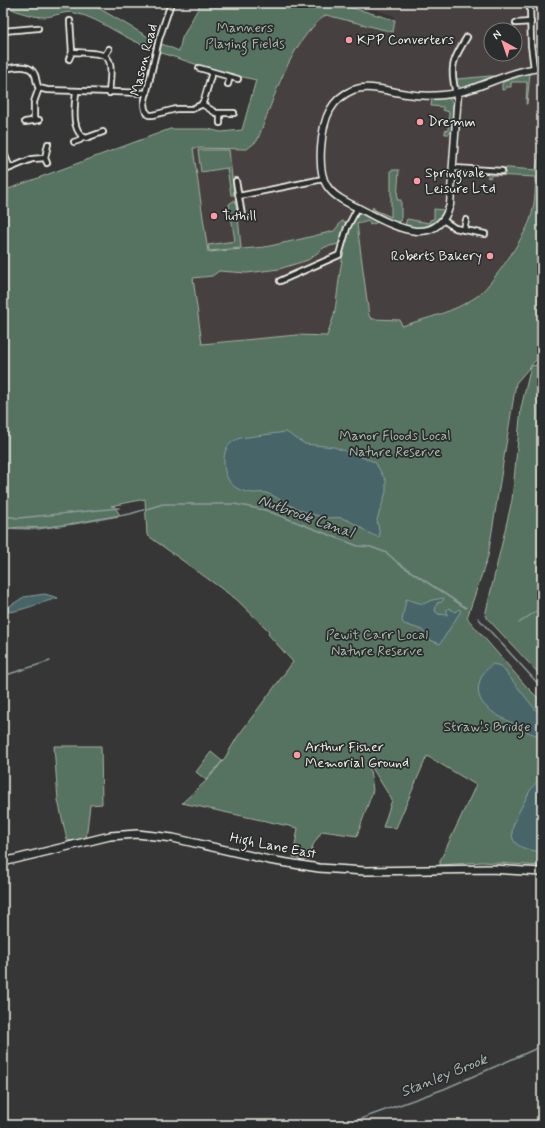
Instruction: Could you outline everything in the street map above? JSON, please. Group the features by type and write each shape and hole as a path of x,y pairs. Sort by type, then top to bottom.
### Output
{"main road":[{"name":"High Lane East","path":"3,862 110,836 137,834 183,840 268,860 333,869 390,871 492,869 542,872"}],"street":[{"name":"Mason Road","path":"171,3 159,39 144,109 151,115 176,109 192,109 202,104"},
{"path":"530,5 534,68"},
{"path":"69,59 72,52 70,22"},
{"path":"523,23 531,22"},
{"path":"3,31 38,28"},
{"path":"64,33 70,33"},
{"path":"467,37 452,64 452,77 457,93 453,168 450,205 443,220 426,230 418,232 407,231 333,193 324,179 321,161 326,120 335,103 347,93 358,89 371,88 416,95 457,93 534,68 542,68"},
{"path":"105,55 110,49"},
{"path":"72,52 105,55 110,60 112,66 109,93"},
{"path":"3,69 24,67 30,69 34,73 39,88 34,102 37,120 25,122"},
{"path":"199,68 238,79"},
{"path":"212,72 202,104 213,112 220,114 234,113"},
{"path":"228,84 230,77"},
{"path":"39,88 76,92 147,93"},
{"path":"76,92 75,118 82,136"},
{"path":"220,114 220,123"},
{"path":"82,136 88,138 103,132"},
{"path":"74,142 80,140 82,136"},
{"path":"47,163 45,158 48,144"},
{"path":"3,151 10,168"},
{"path":"3,171 32,159 45,158"},
{"path":"453,168 502,171"},
{"path":"239,196 324,179"},
{"path":"236,181 242,214"},
{"path":"280,280 339,255 347,228 358,207"},
{"path":"443,220 455,228 485,234"},
{"path":"464,230 466,220"},
{"path":"324,256 325,261"}],"shaded area":[{"path":"376,3 542,3 542,137 536,170 534,207 525,232 489,284 478,296 459,308 402,327 400,320 372,319 369,316 353,224 345,249 335,311 327,336 297,335 202,344 193,278 212,276 193,148 247,149 257,141 293,53 311,29 327,15 393,32 395,16 373,9"}],"green space":[{"path":"3,3 90,3 155,41 153,48 143,45 95,20 71,12 48,17 39,17 28,15 3,5"},
{"path":"201,3 302,3 310,6 335,5 358,9 395,20 393,32 326,15 313,26 292,56 257,141 247,149 193,148 208,252 265,247 334,231 342,221 346,223 339,244 325,247 308,260 279,269 247,273 219,271 212,276 193,278 202,344 297,335 327,336 334,313 345,245 353,221 359,214 378,222 370,225 369,221 357,224 369,316 372,319 400,320 402,326 440,314 468,302 482,292 498,273 527,228 534,204 536,177 492,175 490,178 487,177 491,173 504,172 506,168 536,170 542,137 542,353 516,383 488,556 467,618 526,686 542,702 542,866 482,862 440,865 440,861 476,785 427,756 396,828 383,827 392,800 369,763 373,790 357,836 322,831 313,845 309,860 293,857 298,828 182,803 207,780 223,761 238,736 293,662 268,634 269,631 236,599 147,535 145,499 111,506 114,506 120,515 65,525 13,528 3,531 3,191 170,129 208,129 221,132 242,130 256,80 213,70 159,52 162,44 179,51 182,38"},
{"path":"530,73 527,104 527,82 511,82 511,87 506,87 506,89 502,90 503,82"},
{"path":"498,76 462,88 456,84 454,78 458,79"},
{"path":"448,98 453,102 452,130 449,134 445,134 445,131 448,130 449,112 443,110 443,107 431,106 432,99"},
{"path":"198,150 229,150 234,195 231,195 227,168 201,172"},
{"path":"391,170 399,170 397,200 401,200 401,220 396,223 372,209 373,207 375,210 391,217"},
{"path":"235,200 241,248 209,251 208,245 235,241 229,204"},
{"path":"434,209 444,210 433,223 416,228 405,225 407,219 429,223 430,220 434,219"},
{"path":"542,364 542,677 485,616 512,500 521,408 531,366"},
{"path":"54,746 101,746 102,804 90,805 86,839 71,841 67,840 58,800"},
{"path":"211,752 222,761 206,780 196,772"}],"water":[{"path":"286,432 305,444 334,447 375,462 386,481 386,492 377,520 380,536 378,537 373,535 346,520 339,518 328,518 308,513 270,494 246,492 239,490 230,483 225,472 224,458 227,448 233,441 240,438"},
{"path":"45,594 58,598 13,612 8,612 8,607 24,597"},
{"path":"444,598 442,602 437,603 435,611 438,614 447,615 447,609 449,608 455,612 459,609 461,611 440,644 430,640 422,630 404,624 402,621 406,599 423,604 432,600"},
{"path":"493,664 501,666 542,718 542,730 536,735 527,732 494,713 483,704 478,692 479,684 484,672"},
{"path":"539,780 542,780 542,852 530,850 516,843 512,832 513,825 531,788"}],"waterway":[{"name":"Nutbrook Canal","path":"3,528 37,529 73,524 130,514 163,504 234,504 265,510 358,546 371,547 387,553 398,563 466,608"},
{"path":"3,516 19,518 119,508"},
{"path":"519,623 542,607"},
{"name":"Nutbrook Canal","path":"478,618 542,688"},
{"path":"3,676 50,661"},
{"name":"Stanley Brook","path":"354,1125 356,1121 363,1118 444,1089 542,1046"}],"place":[{"name":"KPP Converters","path":"349,40"},
{"name":"Dremm","path":"420,122"},
{"name":"Springvale Leisure Ltd","path":"417,181"},
{"name":"Tuthill","path":"214,216"},
{"name":"Roberts Bakery","path":"490,256"},
{"name":"Arthur Fisher Memorial Ground","path":"297,755"}],"park label":[{"name":"Manners Playing Fields","path":"245,36"},
{"name":"Manor Floods Local Nature Reserve","path":"395,444"},
{"name":"Pewit Carr Local Nature Reserve","path":"377,644"},
{"name":"Straw's Bridge","path":"487,727"}]}
